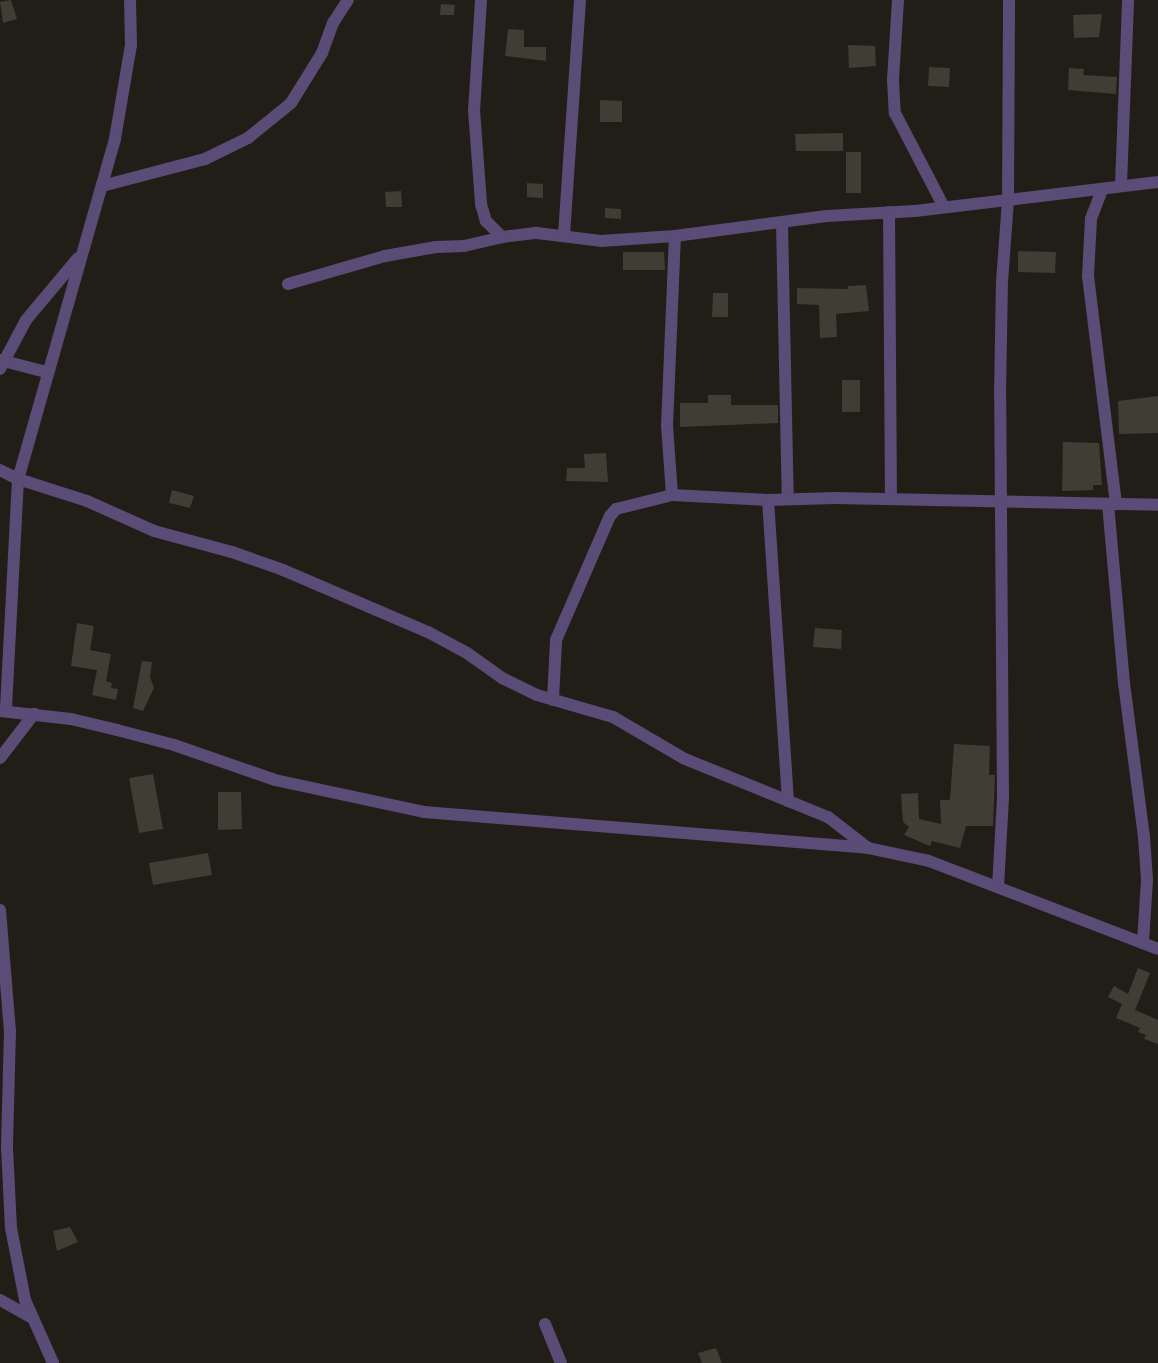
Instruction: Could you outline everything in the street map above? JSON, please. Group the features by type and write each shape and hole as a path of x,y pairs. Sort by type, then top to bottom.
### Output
{"street":[{"path":"130,0 131,45 126,85 102,186 46,372 18,479 3,711 71,719 174,745 274,780 424,812 868,848 929,861 1158,949"},
{"path":"102,186 205,159 248,138 291,103 322,53 333,23 348,0"},
{"path":"481,0 480,59 474,110 481,204 486,221 502,237"},
{"path":"564,235 580,0"},
{"path":"898,0 893,80 895,113 944,207"},
{"path":"998,887 1004,798 1002,282 1008,200 1009,0"},
{"path":"1121,185 1128,0"},
{"path":"288,284 385,256 436,246 464,246 502,237 537,233 601,241 675,236 827,216 944,207 1158,182"},
{"path":"1102,190 1089,228 1088,276 1112,504 1124,683 1144,837 1147,880 1143,942"},
{"path":"889,212 891,499"},
{"path":"782,223 788,498"},
{"path":"672,495 668,426 675,236"},
{"path":"46,372 1,363 26,320 81,254"},
{"path":"0,470 18,479 87,501 154,531 232,552 283,570 428,632 467,653 502,678 552,700 612,717 685,759 828,817 868,848"},
{"path":"552,700 556,640 610,516 616,509 672,495 768,500 788,498 891,499 1158,505"},
{"path":"768,500 788,801"},
{"path":"0,758 34,714"},
{"path":"0,910 10,1031 7,1147 11,1228 25,1300 53,1363"},
{"path":"0,1300 32,1318"},
{"path":"545,1324 561,1363"}],"building":[{"path":"11,0 17,19 3,23 0,2"},
{"path":"441,4 455,5 454,15 440,15"},
{"path":"1102,14 1099,37 1074,38 1073,15"},
{"path":"508,29 524,30 524,47 546,47 546,61 505,56"},
{"path":"848,45 875,46 876,66 849,68"},
{"path":"929,67 950,68 949,87 928,86"},
{"path":"1069,68 1084,69 1083,75 1117,77 1116,94 1068,90"},
{"path":"600,100 622,101 622,122 600,122"},
{"path":"843,133 843,151 796,151 795,134"},
{"path":"846,152 861,152 861,193 846,193"},
{"path":"527,183 543,184 543,198 527,197"},
{"path":"401,191 402,207 386,207 385,192"},
{"path":"605,208 621,209 621,219 605,218"},
{"path":"1018,251 1056,252 1055,273 1018,272"},
{"path":"623,252 664,252 665,270 623,270"},
{"path":"866,285 869,311 836,314 837,337 820,338 819,305 797,304 797,288 848,289 848,286"},
{"path":"713,293 728,293 728,317 712,317"},
{"path":"842,380 860,380 860,412 842,412"},
{"path":"708,395 731,395 731,405 778,405 778,423 680,427 680,403 708,403"},
{"path":"1158,396 1158,433 1119,434 1118,401"},
{"path":"1063,442 1099,443 1102,485 1093,485 1093,490 1062,491"},
{"path":"606,453 608,482 566,481 567,468 585,468 584,454"},
{"path":"172,490 194,496 190,508 169,503"},
{"path":"77,623 94,626 90,650 111,654 106,681 112,683 111,688 118,689 116,700 92,695 97,670 71,666"},
{"path":"815,628 842,630 841,649 813,647"},
{"path":"142,661 152,662 150,677 154,688 143,711 133,708"},
{"path":"954,744 990,746 989,775 995,775 993,826 966,826 960,848 932,841 930,846 904,835 909,827 903,822 901,794 918,793 919,819 941,824 940,800 950,800"},
{"path":"153,774 163,829 139,833 129,778"},
{"path":"218,792 241,792 242,829 218,830"},
{"path":"208,853 212,875 153,885 149,863"},
{"path":"1138,968 1150,973 1135,1010 1158,1020 1158,1044 1144,1039 1146,1035 1138,1032 1140,1028 1116,1018 1122,1004 1108,997 1114,986 1128,994"},
{"path":"70,1227 78,1242 57,1251 53,1231"},
{"path":"716,1348 722,1363 702,1363 698,1353"}]}
